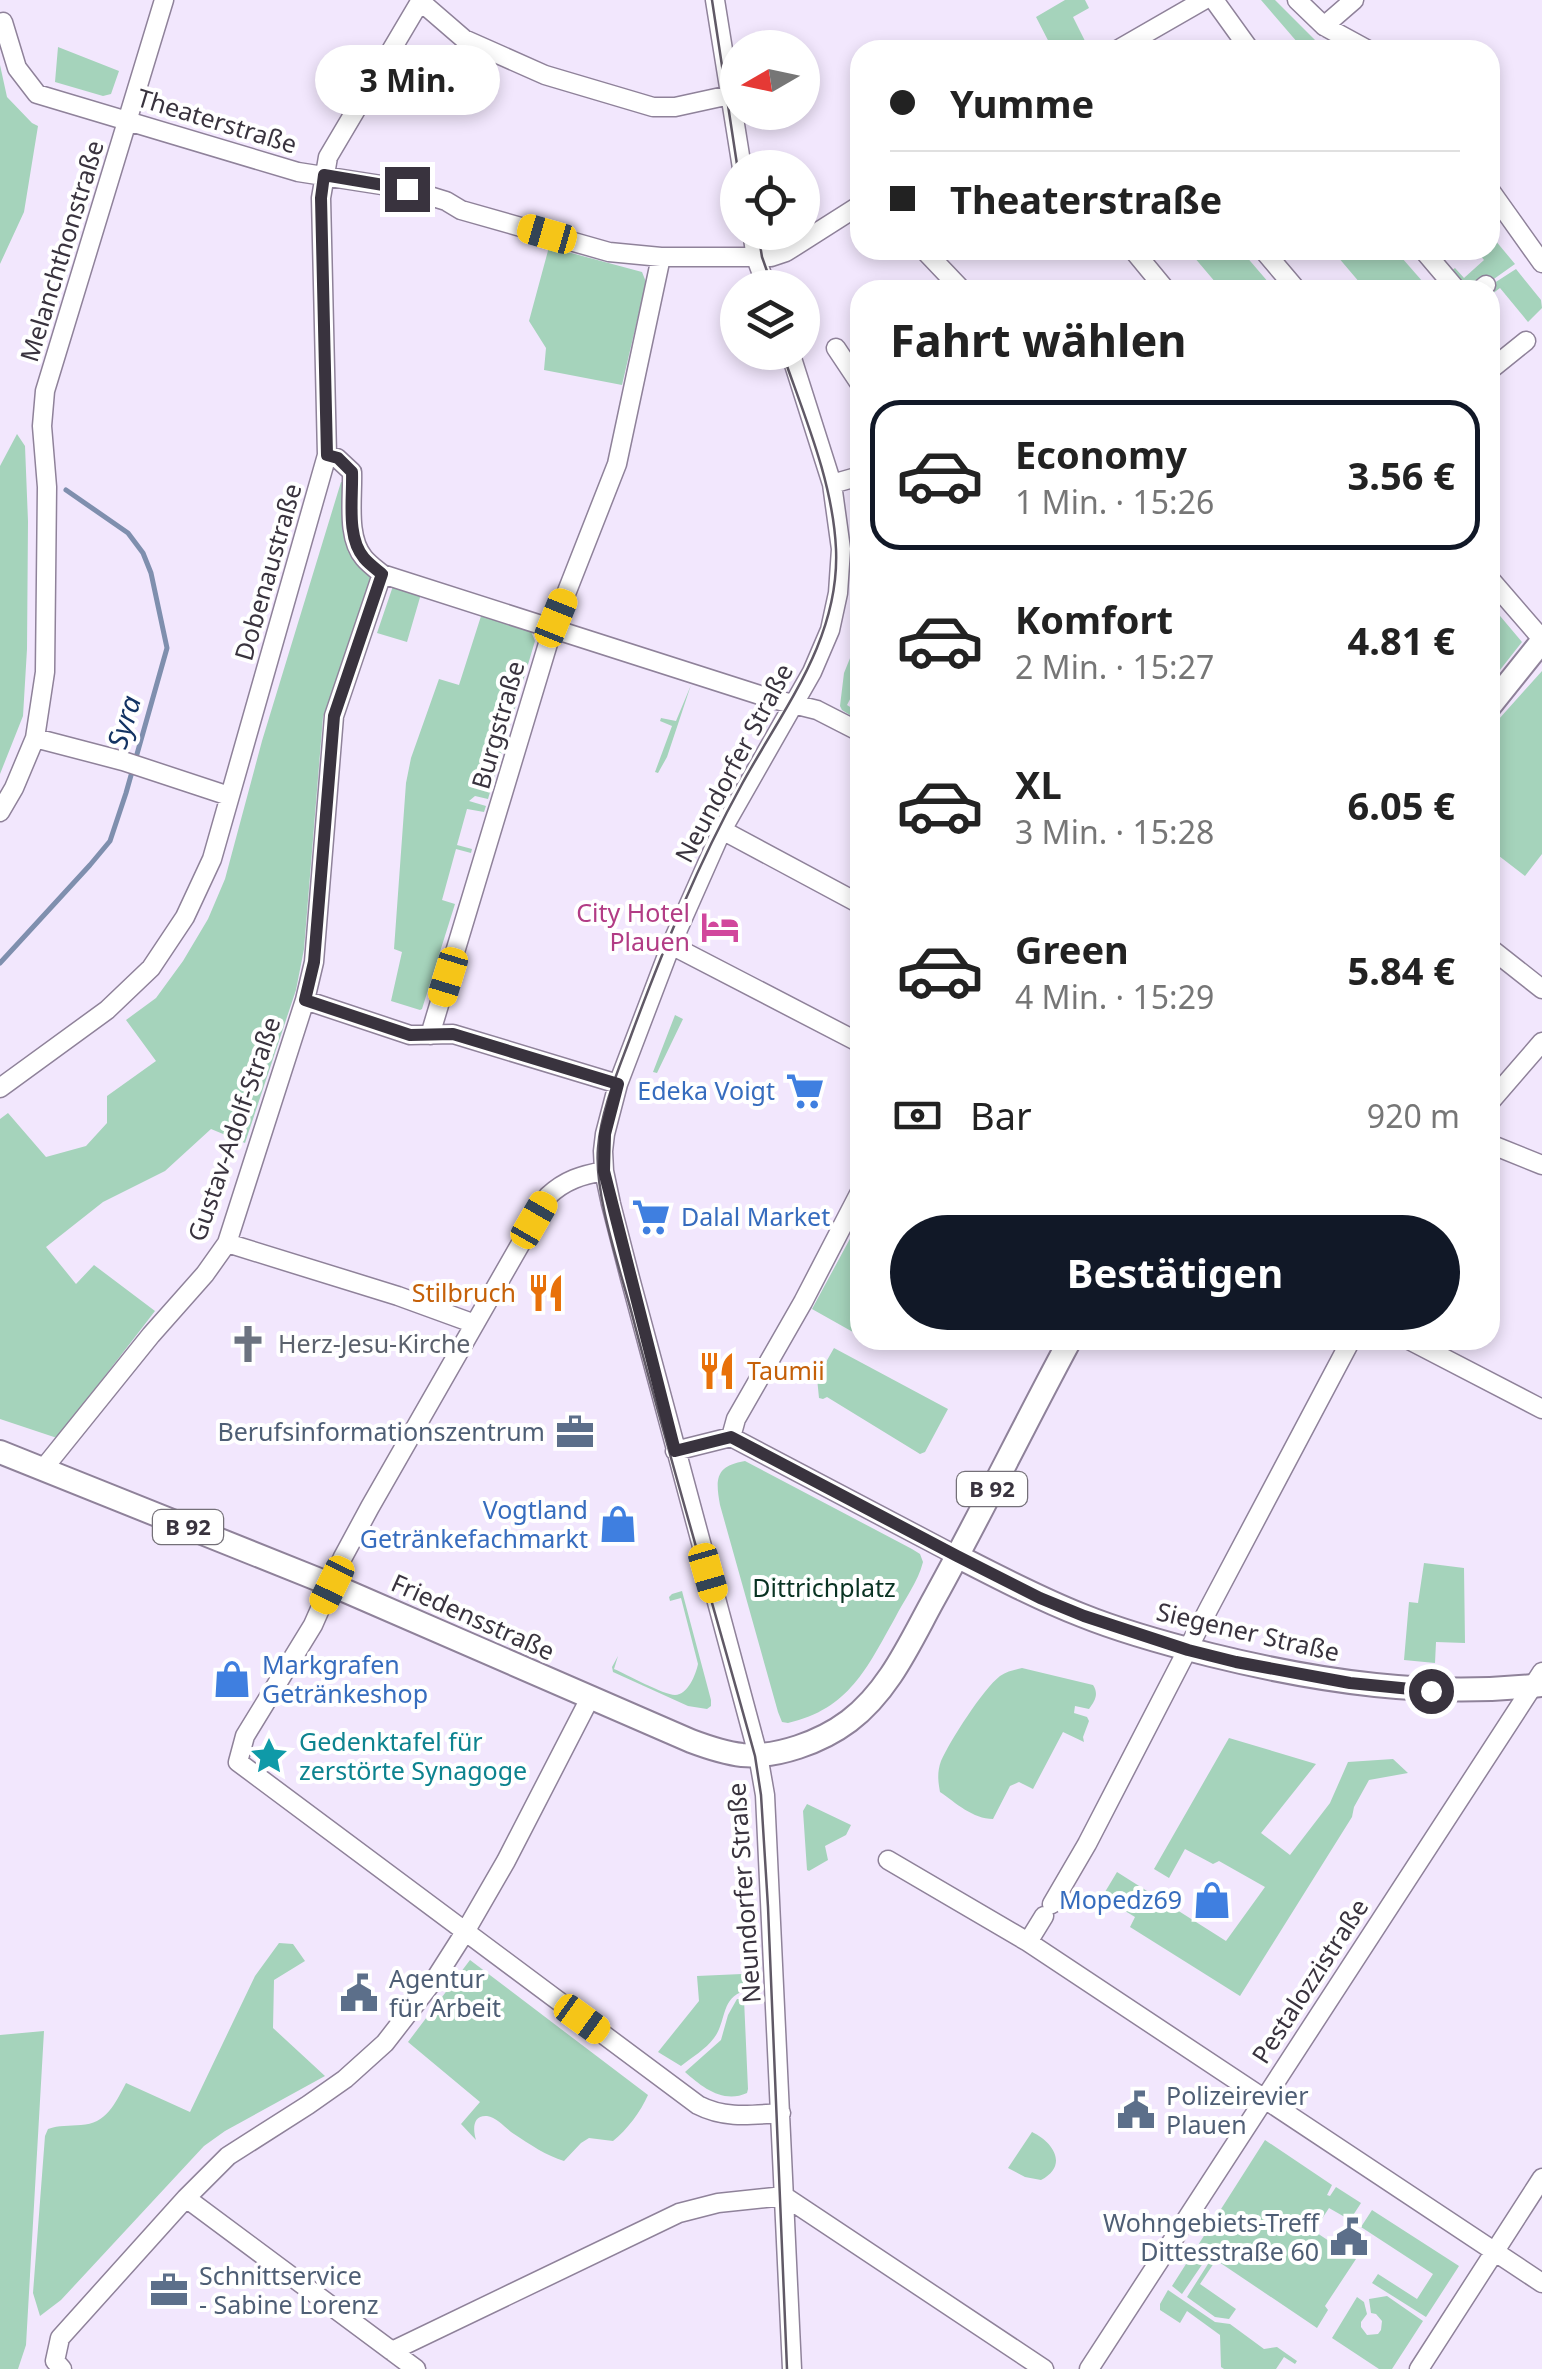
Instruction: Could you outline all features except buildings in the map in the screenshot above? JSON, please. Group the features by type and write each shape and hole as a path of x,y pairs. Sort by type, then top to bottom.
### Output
{"main road":[{"path":"1500,693 1542,640"},
{"name":"B 92","path":"758,1755 807,1743 845,1724 875,1696 897,1666 1065,1350"},
{"name":"Friedensstraße","path":"0,1452 332,1585 700,1744 758,1755"},
{"name":"Siegener Straße","path":"957,1556 1084,1616 1188,1650 1252,1665 1350,1683 1431,1691 1539,1681"}],"street":[{"name":"Melanchthonstraße","path":"0,812 35,738 46,672 47,488 42,426 45,391 164,0"},
{"path":"420,0 464,38 545,75 653,107 674,107 720,96"},
{"name":"Dobenaustraße","path":"0,1088 107,1010 151,968 185,916 212,859 327,455 321,198 328,157 420,0"},
{"path":"715,0 720,31"},
{"path":"1134,40 1204,0"},
{"path":"1214,0 1243,40"},
{"path":"1298,0 1324,26 1350,40"},
{"path":"1324,26 1354,0"},
{"name":"Theaterstraße","path":"2,22 17,68 37,94 298,172 407,189 461,210 610,252 756,258"},
{"path":"1500,204 1542,263"},
{"path":"756,258 780,255 850,211"},
{"path":"755,250 760,270"},
{"name":"Burgstraße","path":"430,1035 553,627 617,464 661,257"},
{"path":"934,260 952,280"},
{"path":"1140,260 1158,280"},
{"path":"1272,260 1288,280"},
{"path":"1432,260 1449,280"},
{"path":"1500,362 1526,341"},
{"path":"836,348 850,369"},
{"name":"Neundorfer Straße","path":"792,2369 765,1795 758,1755 604,1171 605,1134 618,1084 671,945 722,830 812,672 830,630 841,549 832,484 796,370"},
{"path":"327,455 338,458 352,472 358,548 364,559 382,574 821,712 850,726"},
{"path":"832,484 850,479"},
{"name":"Gustav-Adolf-Straße","path":"44,1469 151,1335 206,1274 227,1243 314,962 334,716 382,574"},
{"path":"1500,590 1542,640"},
{"path":"35,738 229,796"},
{"path":"722,830 850,899"},
{"path":"671,945 850,1038"},
{"path":"1500,956 1542,990"},
{"path":"305,1000 410,1035 453,1034 618,1084"},
{"path":"1500,1090 1542,1042"},
{"path":"1500,1148 1542,1164"},
{"path":"604,1171 580,1175 548,1196 352,1541 312,1625 245,1736 238,1762 698,2105 735,2116 781,2113"},
{"path":"731,1437 736,1419 850,1222"},
{"path":"227,1243 474,1324"},
{"path":"1028,1942 1087,1844 1346,1350"},
{"path":"1427,1350 1542,1409"},
{"path":"675,1451 731,1437 957,1556"},
{"name":"Pestalozzistraße","path":"1088,2369 1539,1681"},
{"path":"58,2365 60,2338 72,2322 228,2156 308,2106 385,2044 438,1976 465,1932 590,1698"},
{"path":"888,1860 1028,1942 1542,2283"},
{"path":"1419,2369 1542,2178"},
{"path":"392,2351 679,2213 718,2203 784,2196 1044,2369"},
{"path":"186,2198 416,2369"}],"green space":[{"path":"1065,0 1085,0 1089,8 1073,17 1084,40 1048,40 1036,17"},
{"path":"1261,0 1275,0 1315,40 1295,40"},
{"path":"58,47 119,71 111,94 103,96 55,82"},
{"path":"0,65 7,97 38,126 24,212 0,264"},
{"path":"1500,246 1515,264 1492,280 1460,280 1451,271 1455,268 1464,278 1484,260 1500,260"},
{"path":"549,247 642,272 646,282 622,385 544,370 546,348 529,321"},
{"path":"1196,260 1249,260 1266,280 1214,280"},
{"path":"1340,260 1404,260 1421,280 1358,280"},
{"path":"1516,269 1541,300 1542,308 1528,322 1500,288 1499,280"},
{"path":"17,434 25,446 27,649 23,716 0,774 0,466"},
{"path":"341,482 372,579 323,717 304,949 296,990 245,1143 211,1129 165,1171 103,1202 46,1247 76,1284 94,1265 155,1311 57,1438 0,1419 0,1119 8,1113 46,1157 86,1146 107,1123 107,1096 156,1061 126,1020 156,998 183,961 208,919 225,879 262,741"},
{"path":"393,586 421,594 407,642 377,633"},
{"path":"482,613 530,629 535,641 488,799 475,796 469,801 486,806 484,812 467,809 457,845 472,849 471,853 456,849 442,900 455,904 420,1010 391,1001 402,952 394,949 406,783 439,679 459,685"},
{"path":"1500,616 1522,642 1500,670"},
{"path":"850,658 850,715 840,706"},
{"path":"1542,671 1542,854 1525,876 1500,857 1500,718"},
{"path":"691,685 667,757 655,772 672,726 660,721 661,718 676,721"},
{"path":"675,1015 683,1019 657,1073 653,1072"},
{"path":"850,1239 850,1330 812,1309"},
{"path":"834,1348 948,1409 925,1452 920,1454 827,1397 819,1398 817,1378"},
{"name":"Dittrichplatz","path":"745,1461 912,1549 923,1562 885,1636 854,1684 827,1708 788,1723 782,1722 778,1712 718,1496 723,1470"},
{"path":"1424,1563 1464,1568 1465,1643 1436,1642 1435,1663 1404,1660 1409,1602 1418,1603"},
{"path":"682,1591 711,1700 707,1709 688,1706 613,1672 618,1656 614,1669 654,1688 675,1695 687,1688 698,1664 681,1598 670,1601 669,1597"},
{"path":"1022,1668 1093,1685 1096,1697 1089,1709 1075,1706 1074,1713 1089,1721 1084,1742 1063,1732 1033,1789 1019,1782 1010,1786 993,1819 986,1818 965,1810 940,1792 940,1765 985,1692 1003,1674"},
{"path":"1229,1738 1316,1764 1261,1833 1290,1855 1330,1803 1348,1762 1393,1759 1408,1773 1369,1780 1352,1817 1240,1996 1130,1927 1135,1917 1102,1897 1117,1872 1226,1941 1265,1887 1219,1861 1213,1864 1185,1849 1169,1878 1154,1869"},
{"path":"807,1804 851,1825 846,1835 825,1846 828,1860 809,1871 803,1811"},
{"path":"279,1943 293,1944 305,1961 274,1980 273,2028 325,2076 204,2146 61,2300 40,2316 33,2293 48,2129 97,2121 114,2105 126,2083 190,2112 255,1976"},
{"path":"470,1960 648,2095 633,2120 613,2141 589,2138 564,2161 532,2146 491,2117 482,2116 476,2121 476,2140 461,2124 480,2102 408,2042"},
{"path":"742,1974 744,1991 731,1999 707,2046 681,2066 658,2052 699,2001 697,1976"},
{"path":"737,1999 744,1999 748,2089 738,2096 721,2095 685,2072 721,2040"},
{"path":"44,2031 26,2345 18,2369 0,2369 0,2035"},
{"path":"1032,2132 1055,2154 1054,2168 1041,2180 1008,2168"},
{"path":"1265,2140 1332,2185 1327,2195 1336,2187 1361,2203 1350,2220 1329,2208 1314,2231 1356,2259 1325,2306 1328,2310 1317,2328 1216,2260 1200,2284 1236,2309 1229,2319 1215,2317 1187,2297 1215,2253 1212,2250 1182,2294 1172,2286"},
{"path":"1372,2210 1459,2266 1426,2317 1372,2283 1378,2274 1417,2299 1433,2274 1361,2227"},
{"path":"1168,2290 1215,2322 1230,2324 1264,2349 1277,2347 1297,2361 1295,2364 1284,2357 1276,2369 1224,2369 1220,2335 1187,2311 1180,2323 1160,2310"},
{"path":"1387,2296 1423,2321 1392,2369 1379,2369 1332,2338 1357,2297 1364,2302 1367,2314 1361,2327 1367,2335 1378,2334 1382,2321 1371,2313 1369,2299"}],"waterway":[{"name":"Syra","path":"0,963 110,841 167,648 143,553 128,533 66,490"}],"tram line":[{"path":"712,0 735,150"},
{"path":"761,250 767,270"},
{"path":"787,2369 768,1907 755,1756 610,1233 600,1188 598,1148 607,1104 632,1033 696,875 806,672 829,613 835,582 834,524 816,449 788,370"}],"place":[{"name":"City Hotel Plauen","path":"720,927"},
{"name":"Edeka Voigt","path":"805,1091"},
{"name":"Dalal Market","path":"651,1217"},
{"name":"Stilbruch","path":"546,1293"},
{"name":"Herz-Jesu-Kirche","path":"248,1344"},
{"name":"Taumii","path":"717,1371"},
{"name":"Berufsinformationszentrum","path":"575,1432"},
{"name":"Vogtland Getränkefachmarkt","path":"618,1524"},
{"name":"Markgrafen Getränkeshop","path":"232,1679"},
{"name":"Gedenktafel für zerstörte Synagoge","path":"269,1756"},
{"name":"Mopedz69","path":"1212,1900"},
{"name":"Agentur für Arbeit","path":"359,1993"},
{"name":"Polizeirevier Plauen","path":"1136,2110"},
{"name":"Wohngebiets-Treff Dittesstraße 60","path":"1349,2237"},
{"name":"Schnittservice - Sabine Lorenz","path":"169,2290"}],"route":[{"path":"407,189 324,175 321,198 327,455 338,458 352,472 358,548 364,559 382,574 334,716 314,962 305,1000 410,1035 453,1034 618,1084 605,1134 604,1171 675,1451 731,1437 1040,1598 1119,1629 1236,1662 1350,1683 1431,1691"}]}
